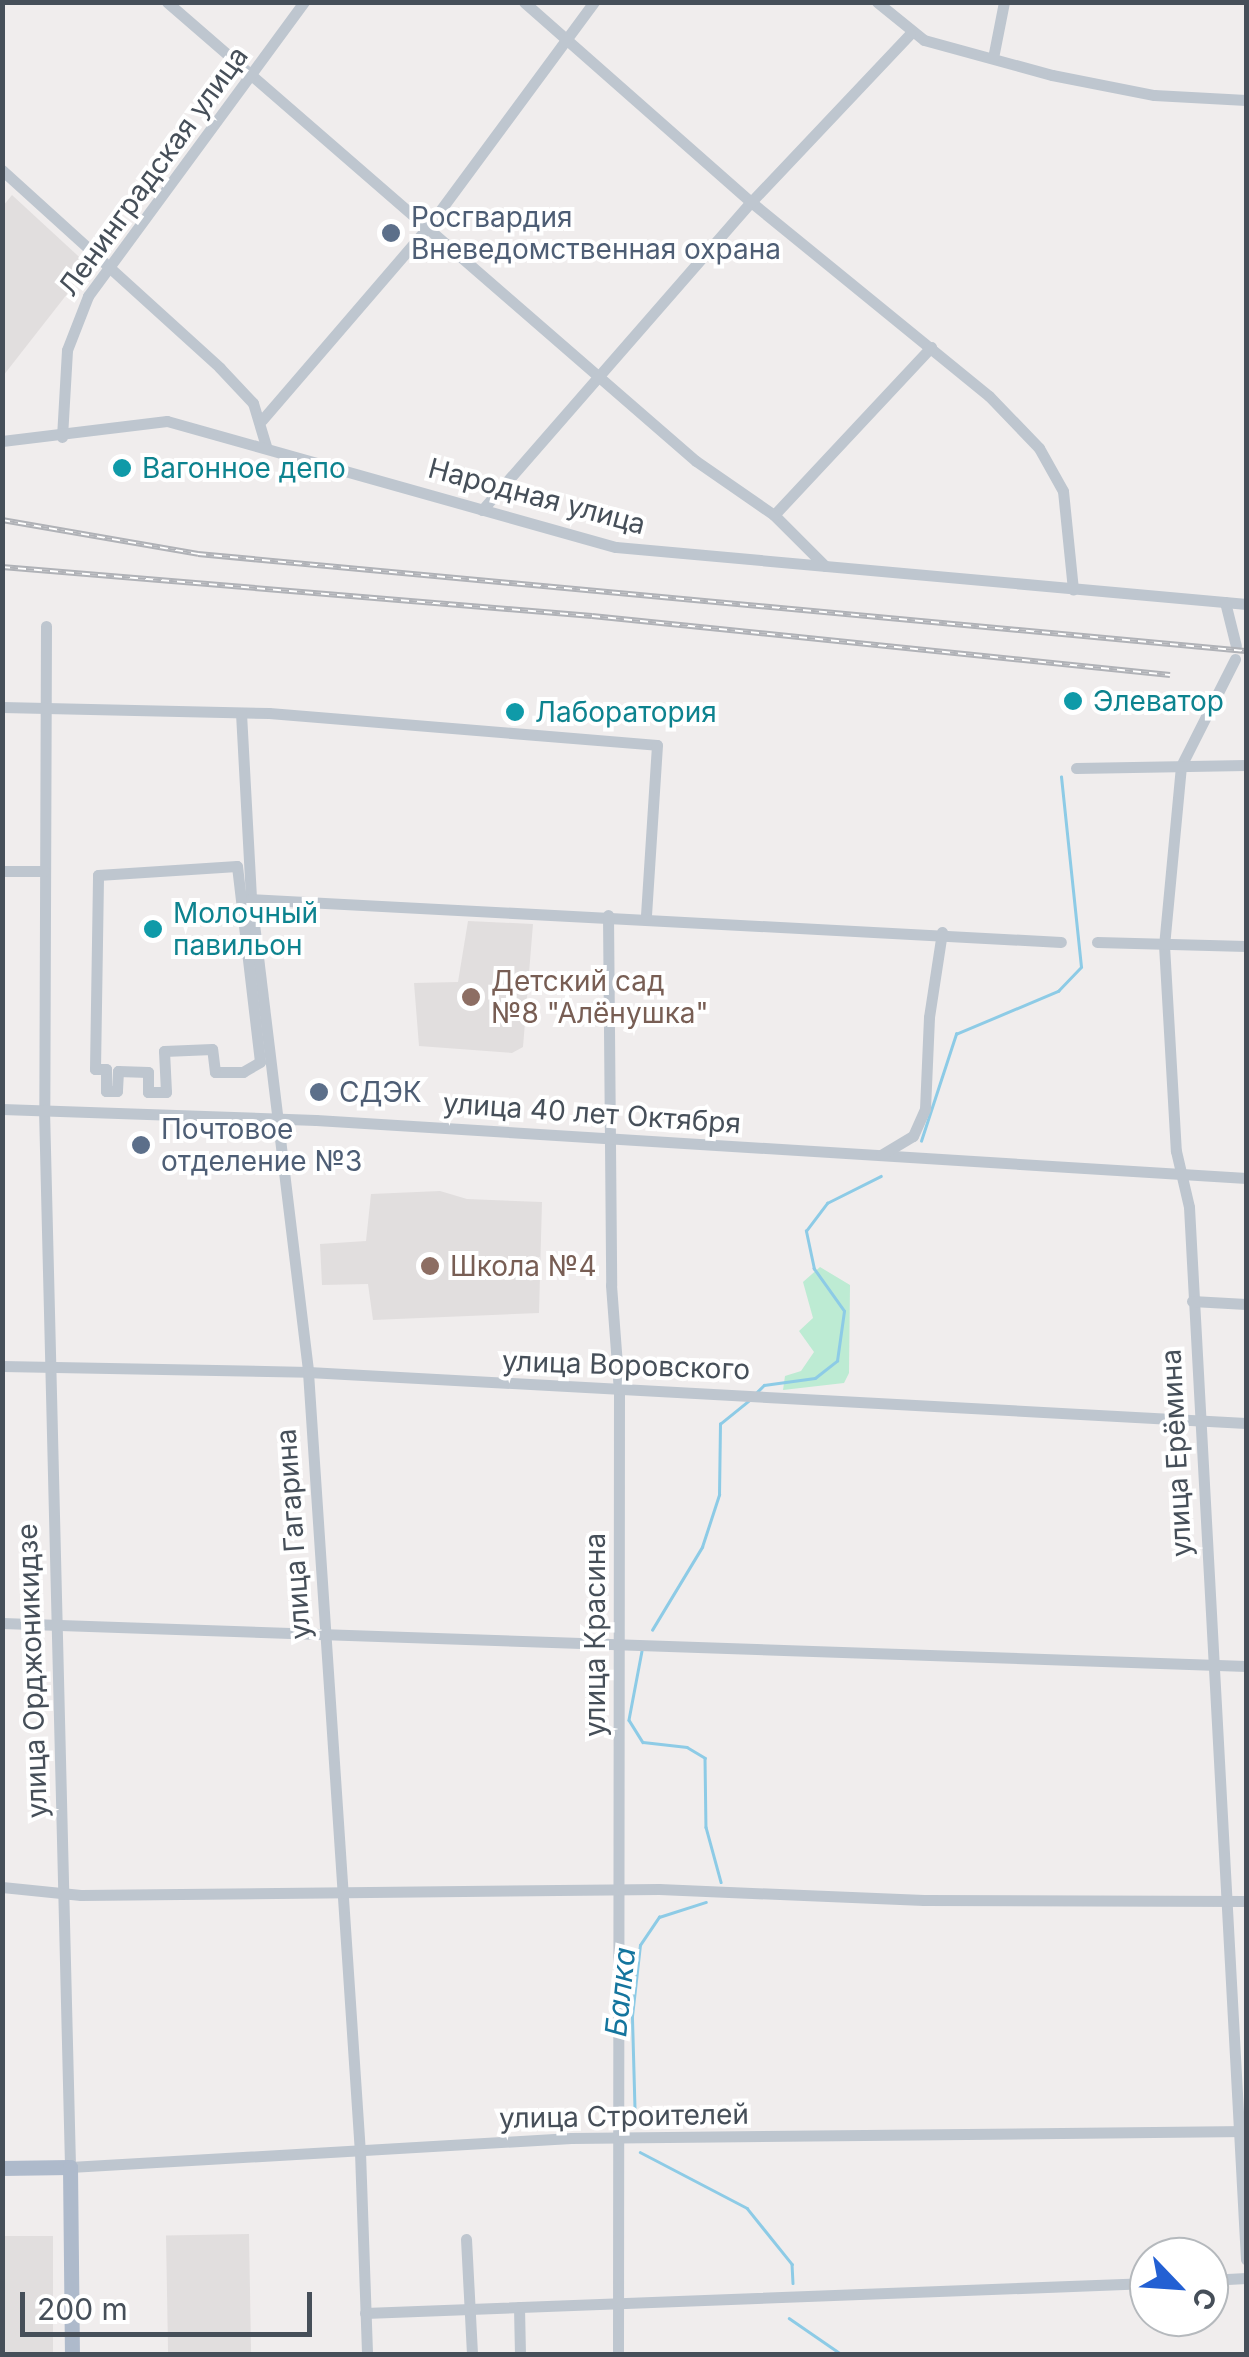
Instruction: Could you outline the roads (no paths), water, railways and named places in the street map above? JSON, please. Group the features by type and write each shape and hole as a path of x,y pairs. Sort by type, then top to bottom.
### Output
{"main road":[{"name":"улица Строителей","path":"2,2168 70,2167"},
{"name":"улица Орджоникидзе","path":"70,2167 72,2354"}],"street":[{"path":"167,2 725,483 774,515 824,566"},
{"name":"Ленинградская улица","path":"62,436 67,350 79,314 108,266 252,78 304,2"},
{"path":"524,2 751,202 930,348 1039,448 1063,492 1073,589"},
{"path":"262,420 428,227 594,2"},
{"path":"876,2 910,34 1086,84 1246,100"},
{"path":"993,58 1004,2"},
{"path":"482,510 751,202 910,34"},
{"path":"2,170 220,368 262,420 266,446"},
{"path":"774,515 930,348"},
{"name":"Народная улица","path":"2,441 167,421 616,547 1246,604"},
{"name":"улица Ерёмина","path":"1225,602 1235,653 1181,766 1164,945 1192,1301 1244,2131 1246,2259"},
{"name":"улица Орджоникидзе","path":"46,626 44,1110 70,2167"},
{"path":"2,707 241,713 656,745 646,917"},
{"name":"улица Гагарина","path":"241,713 252,898 308,1372 360,2152 367,2354"},
{"path":"1076,768 1246,765"},
{"path":"237,866 260,1062 243,1072 214,1072 212,1050 164,1051 166,1092 148,1092 148,1072 133,1071 118,1071 117,1091 106,1091 106,1070 95,1069 98,875 237,866"},
{"path":"2,871 44,871"},
{"path":"252,898 942,932 1061,942"},
{"name":"улица Красина","path":"608,915 620,1392 622,1890 616,2140 618,2354"},
{"path":"878,1156 921,1126 942,932"},
{"path":"1097,942 1246,946"},
{"name":"улица 40 лет Октября","path":"2,1109 279,1118 1246,1178"},
{"path":"1192,1301 1246,1304"},
{"name":"улица Воровского","path":"2,1366 308,1372 620,1392 862,1398 1246,1423"},
{"path":"2,1623 620,1641 1246,1666"},
{"path":"2,1887 64,1888 81,1895 622,1890 1246,1901"},
{"name":"улица Строителей","path":"70,2167 616,2140 1244,2131"},
{"path":"466,2240 472,2354"},
{"path":"365,2312 1129,2284"},
{"path":"520,2306 520,2354"}],"waterway":[{"path":"921,1141 956,1034 1058,991 1081,967 1061,777"},
{"path":"756,1393 764,1385 815,1378 837,1361 844,1311 814,1269 806,1231 827,1203 881,1176"},
{"path":"652,1630 702,1547 719,1495 720,1424 751,1399"},
{"path":"642,1651 629,1720 643,1742 687,1747 705,1758 706,1827 721,1882"},
{"name":"Балка","path":"635,2126 632,2016 640,1945 659,1917 706,1902"},
{"name":"Балка","path":"640,2152 747,2208 792,2264 793,2283"},
{"name":"Балка","path":"789,2318 841,2354"}],"railway":[{"path":"2,520 198,554 1246,651"},
{"path":"2,567 592,616 1170,675"}],"place":[{"name":"Росгвардия Вневедомственная охрана","path":"391,233"},
{"name":"Вагонное депо","path":"122,468"},
{"name":"Элеватор","path":"1073,701"},
{"name":"Лаборатория","path":"515,712"},
{"name":"Молочный павильон","path":"153,929"},
{"name":"Детский сад №8 \"Алёнушка\"","path":"471,997"},
{"name":"СДЭК","path":"319,1092"},
{"name":"Почтовое отделение №3","path":"141,1145"},
{"name":"Школа №4","path":"430,1266"}]}
